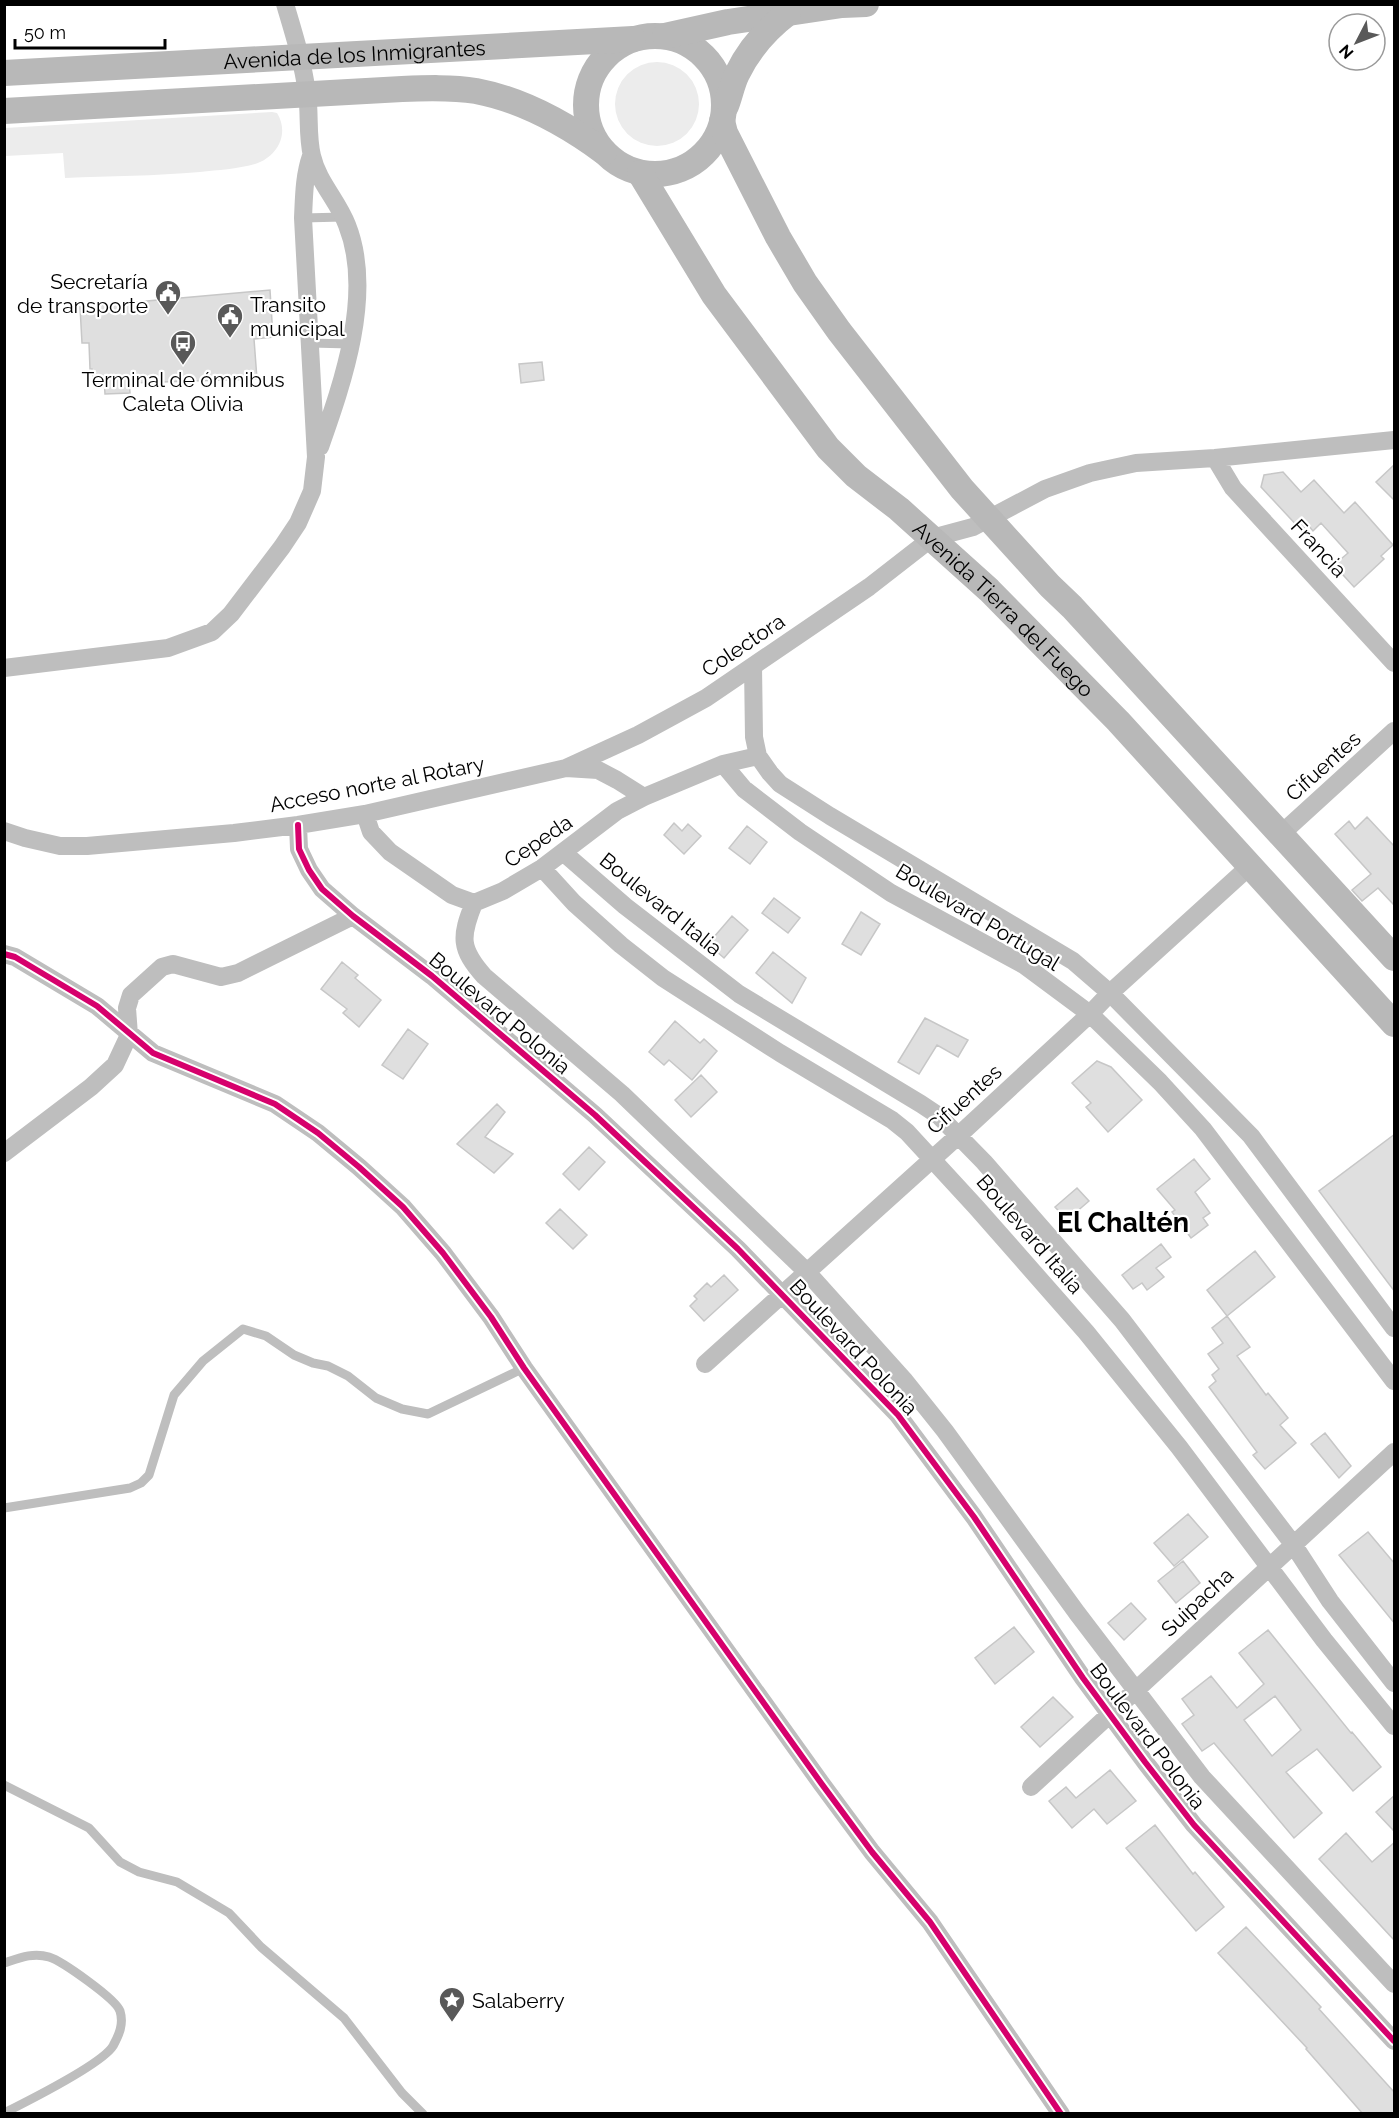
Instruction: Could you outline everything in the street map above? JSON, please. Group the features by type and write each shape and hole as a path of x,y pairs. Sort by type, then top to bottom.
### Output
{"street":[{"path":"285,4 308,93 311,156 343,217 352,239 356,261 357,301 350,344 337,398 316,457"},
{"path":"664,36 713,25 788,13 866,4"},
{"path":"788,13 760,39 745,61 736,76 723,116 713,142 692,164 666,173 640,173 614,161 604,152 590,128 585,111 586,93 601,61 614,48 633,39 654,35 689,45 702,54 720,80 724,96 723,116 725,133 778,237 805,284 871,373 962,489 1395,958"},
{"name":"Avenida de los Inmigrantes","path":"4,73 633,39"},
{"name":"Avenida de los Inmigrantes","path":"4,111 412,88 473,91 498,97 546,116 580,134 604,152"},
{"path":"4,668 168,648 212,632 231,614 298,523 312,491 316,457 303,218 307,167 311,156"},
{"name":"Avenida Tierra del Fuego","path":"640,173 714,295 828,448 856,476 932,538 989,590 1118,721 1395,1024"},
{"path":"932,538 973,527 1046,489 1089,473 1136,463 1215,458 1395,440"},
{"name":"Francia","path":"1215,458 1233,488 1395,663"},
{"name":"Colectora","path":"566,768 638,735 705,698 869,587 932,538"},
{"path":"753,666 754,737 758,756"},
{"name":"Cifuentes","path":"1281,834 1395,731"},
{"name":"Cepeda","path":"474,903 503,891 543,868 617,811 644,797 723,764 758,756"},
{"name":"Boulevard Portugal","path":"758,756 780,784 915,868 1073,961 1110,993 1251,1136 1395,1328"},
{"name":"Boulevard Portugal","path":"723,764 744,789 800,832 891,893 1024,965 1090,1014 1161,1082 1203,1129 1395,1381"},
{"name":"Acceso norte al Rotary","path":"4,831 60,846 87,846 298,825 365,814 566,768 597,770 644,797"},
{"path":"365,814 371,832 390,852 452,895 474,903"},
{"name":"Boulevard Polonia","path":"298,825 299,849 322,889 353,916 432,976 596,1115 738,1249 898,1415 974,1518 1109,1714 1194,1825 1395,2041"},
{"name":"Boulevard Italia","path":"564,853 625,906 739,994 939,1116 1060,1246 1122,1320 1293,1544 1330,1601 1395,1683"},
{"name":"Cifuentes","path":"705,1364 959,1136 1110,993 1251,865"},
{"name":"Boulevard Italia","path":"543,868 574,903 621,945 663,978 907,1132 976,1206 1086,1332 1179,1447 1324,1640 1395,1726"},
{"name":"Boulevard Polonia","path":"474,903 467,920 464,940 470,960 484,976 622,1094 807,1272 905,1381 945,1431 1077,1613 1202,1776 1395,1984"},
{"path":"4,1153 92,1087 115,1065 129,1035 127,1008 131,995 162,968 173,964 221,977 238,974 353,916"},
{"path":"4,954 15,957 97,1006 153,1053 275,1104 318,1133 402,1207 443,1253 491,1317 524,1368 834,1800 872,1852 930,1922 1061,2114"},
{"name":"Suipacha","path":"1031,1787 1395,1452"}],"lane":[{"path":"303,218 343,217"},
{"path":"311,343 350,344"},
{"path":"4,1508 130,1488 141,1483 149,1474 174,1395 203,1361 243,1329 266,1336 294,1355 328,1366 348,1376 376,1398 402,1409 428,1414 524,1368"},
{"path":"4,1785 88,1828 120,1862 139,1872 177,1882 228,1913 261,1947 344,2018 402,2093 423,2114"},
{"path":"4,1964 28,1955 48,1956 108,1996 120,2009 122,2026 112,2048 90,2065 4,2113"}],"shaded area":[{"path":"649,62 665,62 681,69 692,80 699,96 696,120 687,134 665,146 649,146 633,139 622,128 615,112 615,96 622,80 633,69"},
{"path":"277,113 281,121 282,137 279,144 263,161 241,167 183,173 65,178 63,153 5,156 5,128"}],"building":[{"path":"270,290 273,337 254,339 257,379 129,383 130,393 105,394 104,378 93,378 92,369 90,369 89,343 82,343 80,307"},
{"path":"542,362 544,380 521,383 519,364"},
{"path":"1395,464 1395,501 1376,482"},
{"path":"1283,472 1301,492 1314,480 1344,513 1355,502 1393,545 1381,556 1384,559 1354,587 1334,565 1348,553 1321,523 1313,531 1308,525 1301,530 1261,487 1264,475"},
{"path":"1367,817 1395,847 1395,906 1378,888 1362,901 1352,890 1371,874 1335,834 1349,821 1355,829"},
{"path":"674,823 682,831 688,824 701,836 684,854 664,835"},
{"path":"747,826 767,842 750,864 729,848"},
{"path":"774,898 800,918 788,933 762,913"},
{"path":"861,912 880,924 861,955 842,944"},
{"path":"732,916 748,930 724,958 708,944"},
{"path":"773,952 806,978 792,1003 756,973"},
{"path":"342,962 358,975 355,978 381,1000 359,1027 343,1013 347,1009 321,989"},
{"path":"925,1018 968,1040 958,1057 937,1045 919,1074 898,1062"},
{"path":"675,1021 700,1043 704,1039 717,1051 692,1080 669,1060 664,1065 649,1052"},
{"path":"408,1029 428,1044 403,1079 382,1065"},
{"path":"1097,1061 1111,1067 1142,1100 1108,1132 1086,1107 1091,1103 1072,1083"},
{"path":"701,1075 717,1092 691,1117 675,1100"},
{"path":"497,1104 505,1112 485,1137 513,1154 494,1173 457,1144"},
{"path":"1395,1134 1395,1292 1319,1191"},
{"path":"589,1147 605,1162 579,1190 563,1174"},
{"path":"1194,1159 1210,1179 1195,1192 1210,1213 1203,1218 1208,1225 1191,1238 1172,1212 1175,1210 1157,1189"},
{"path":"1077,1188 1089,1201 1067,1220 1055,1207"},
{"path":"560,1209 587,1235 573,1249 546,1223"},
{"path":"1161,1244 1171,1257 1156,1268 1164,1277 1147,1290 1142,1283 1133,1289 1122,1275"},
{"path":"1255,1251 1275,1277 1227,1316 1207,1290"},
{"path":"724,1275 738,1290 704,1321 690,1306 697,1299 694,1296 707,1283 711,1287"},
{"path":"1227,1316 1250,1347 1237,1356 1266,1395 1268,1393 1288,1418 1280,1425 1296,1443 1265,1469 1253,1455 1257,1452 1209,1387 1216,1381 1212,1375 1219,1369 1208,1354 1223,1343 1212,1328"},
{"path":"1325,1433 1351,1466 1339,1478 1311,1444"},
{"path":"1188,1514 1208,1537 1174,1566 1154,1543"},
{"path":"1368,1532 1395,1564 1395,1624 1339,1555"},
{"path":"1183,1561 1200,1583 1176,1603 1158,1581"},
{"path":"1131,1603 1146,1619 1124,1640 1108,1623"},
{"path":"1014,1627 1034,1652 995,1684 975,1658"},
{"path":"1268,1630 1381,1767 1353,1791 1317,1749 1286,1772 1322,1813 1294,1838 1214,1743 1202,1751 1182,1724 1194,1715 1182,1699 1211,1676 1237,1708 1264,1684 1239,1653","holes":["1275,1696 1301,1730 1272,1756 1244,1720"]},
{"path":"1053,1697 1073,1717 1040,1747 1021,1727"},
{"path":"1110,1770 1136,1801 1107,1824 1094,1809 1072,1828 1049,1801 1066,1787 1076,1798"},
{"path":"1395,1795 1395,1832 1376,1812"},
{"path":"1155,1825 1193,1874 1195,1872 1224,1907 1196,1931 1126,1848"},
{"path":"1346,1833 1372,1862 1395,1842 1395,1941 1319,1859"},
{"path":"1246,1927 1321,2007 1319,2009 1395,2093 1395,2114 1363,2114 1307,2048 1218,1953"}],"cycle path":[{"path":"298,825 299,849 322,889 353,916 432,976 595,1115 738,1249 898,1415 974,1517 1083,1678 1194,1825 1394,2041"},
{"path":"4,954 15,957 97,1006 153,1053 275,1104 318,1133 403,1207 443,1253 491,1317 524,1368 821,1783 872,1852 930,1922 1061,2114"}],"place":[{"name":"Secretaría de transporte","path":"168,316"},
{"name":"Transito municipal","path":"230,339"},
{"name":"Terminal de ómnibus Caleta Olivia","path":"183,366"},
{"name":"Salaberry","path":"452,2023"}],"district":[{"name":"El Chaltén","path":"1123,1222"}]}
